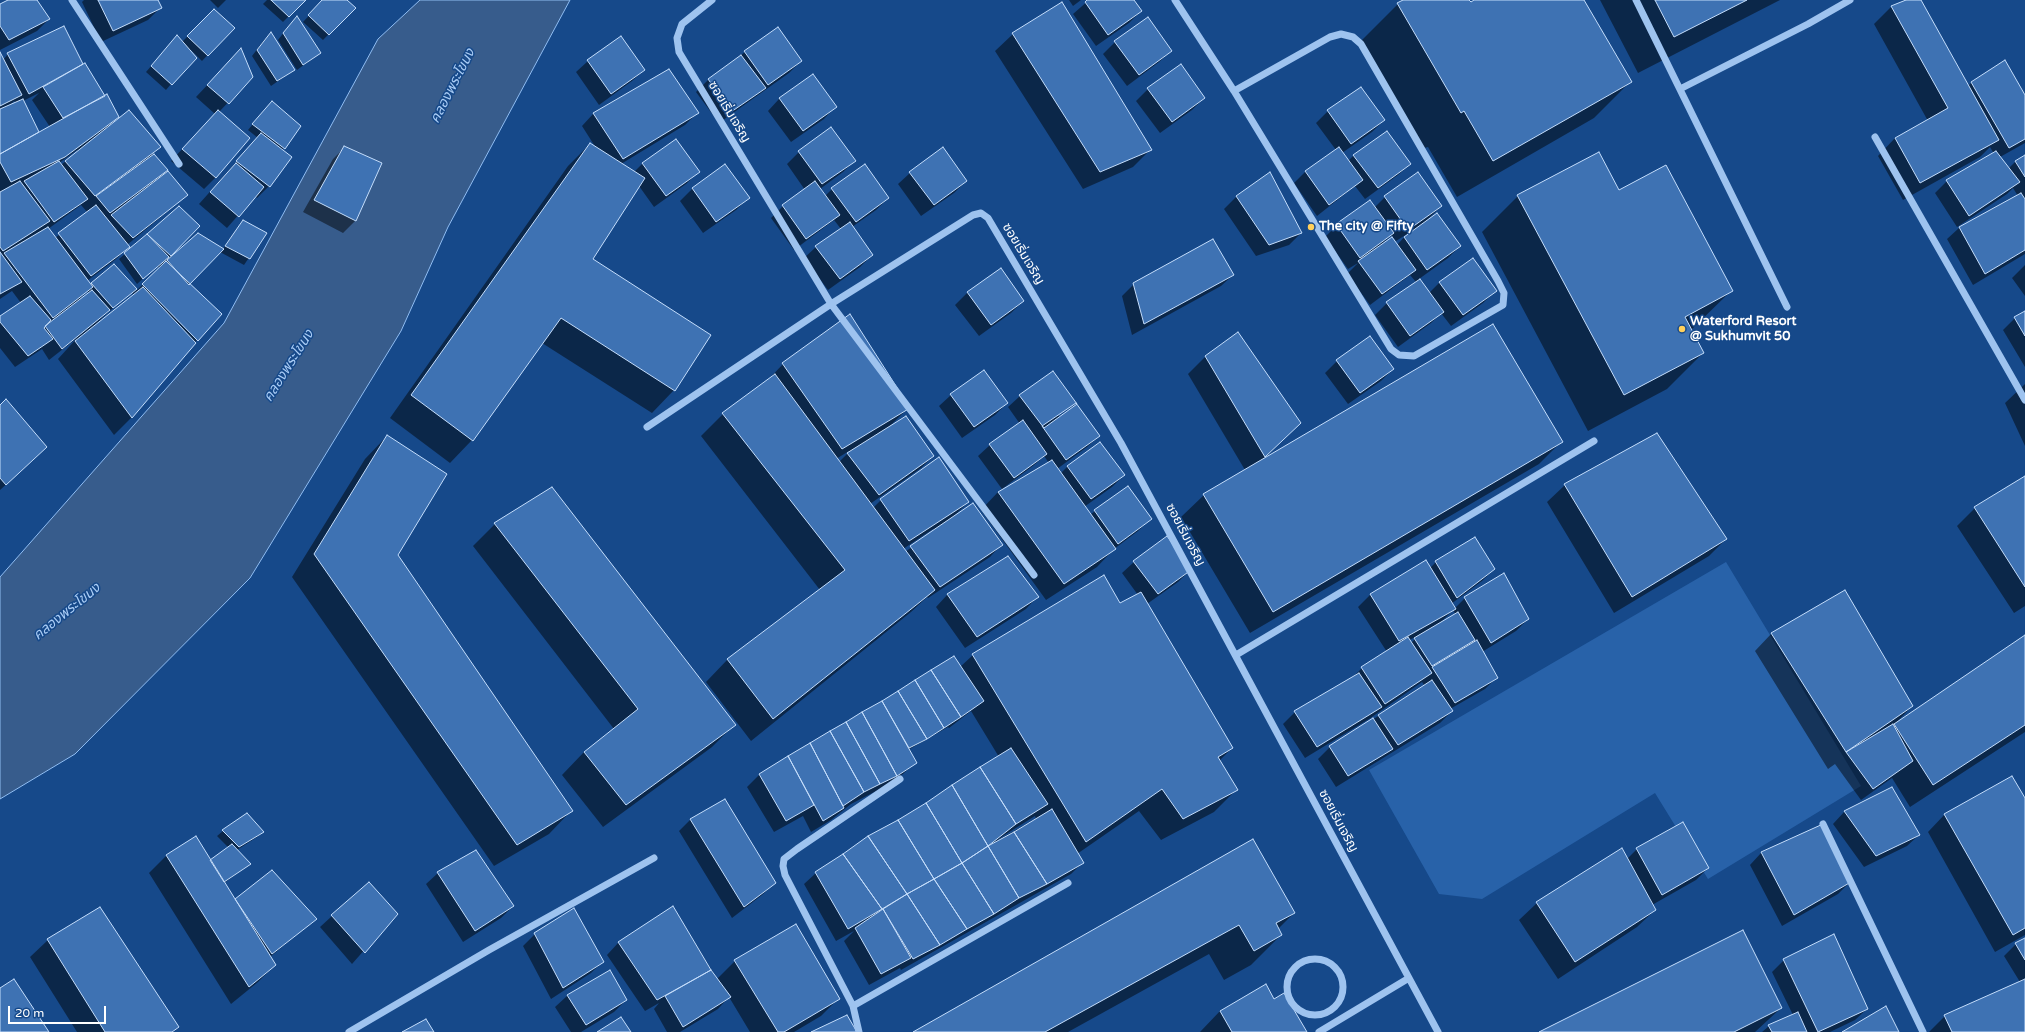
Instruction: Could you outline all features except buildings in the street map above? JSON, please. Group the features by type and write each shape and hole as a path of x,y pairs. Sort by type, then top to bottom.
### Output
{"street":[{"path":"72,0 179,164"},
{"name":"ซอยเริ่มเจริญ","path":"712,0 682,24 677,38 679,52 831,304 1034,575"},
{"path":"1175,0 1234,91 1391,349 1399,355 1414,356 1503,305 1504,293 1361,44 1352,37 1341,34 1330,37 1234,91"},
{"path":"1636,0 1787,307"},
{"path":"1680,89 1808,24 1850,0"},
{"path":"1875,137 2025,400"},
{"name":"ซอยเริ่มเจริญ","path":"831,304 973,215 981,213 988,218 1121,443 1438,1032"},
{"path":"648,427 831,304"},
{"path":"1236,655 1594,441"},
{"path":"859,1032 853,1006 785,875 782,866 784,859 797,849 900,779"},
{"path":"1822,824 1923,1032"},
{"path":"348,1032 488,950 654,858"},
{"path":"853,1006 1068,883"},
{"path":"1312,959 1330,963 1337,969 1341,977 1343,987 1337,1004 1330,1010 1321,1014 1302,1012 1292,1003 1287,991 1290,974 1303,961 1312,959"},
{"path":"1319,1032 1409,978"},
{"path":"1321,1014 1328,1027"}],"shaded area":[{"path":"1726,562 1861,786 1708,879 1655,793 1482,899 1439,894 1369,770"}],"water":[{"name":"คลองพระโขนง","path":"420,0 570,0 448,227 401,331 250,578 75,754 0,799 0,577 224,323 378,39"}],"place":[{"name":"The city @ Fifty","path":"1311,227"},
{"name":"Waterford Resort @ Sukhumvit 50","path":"1682,329"}]}
